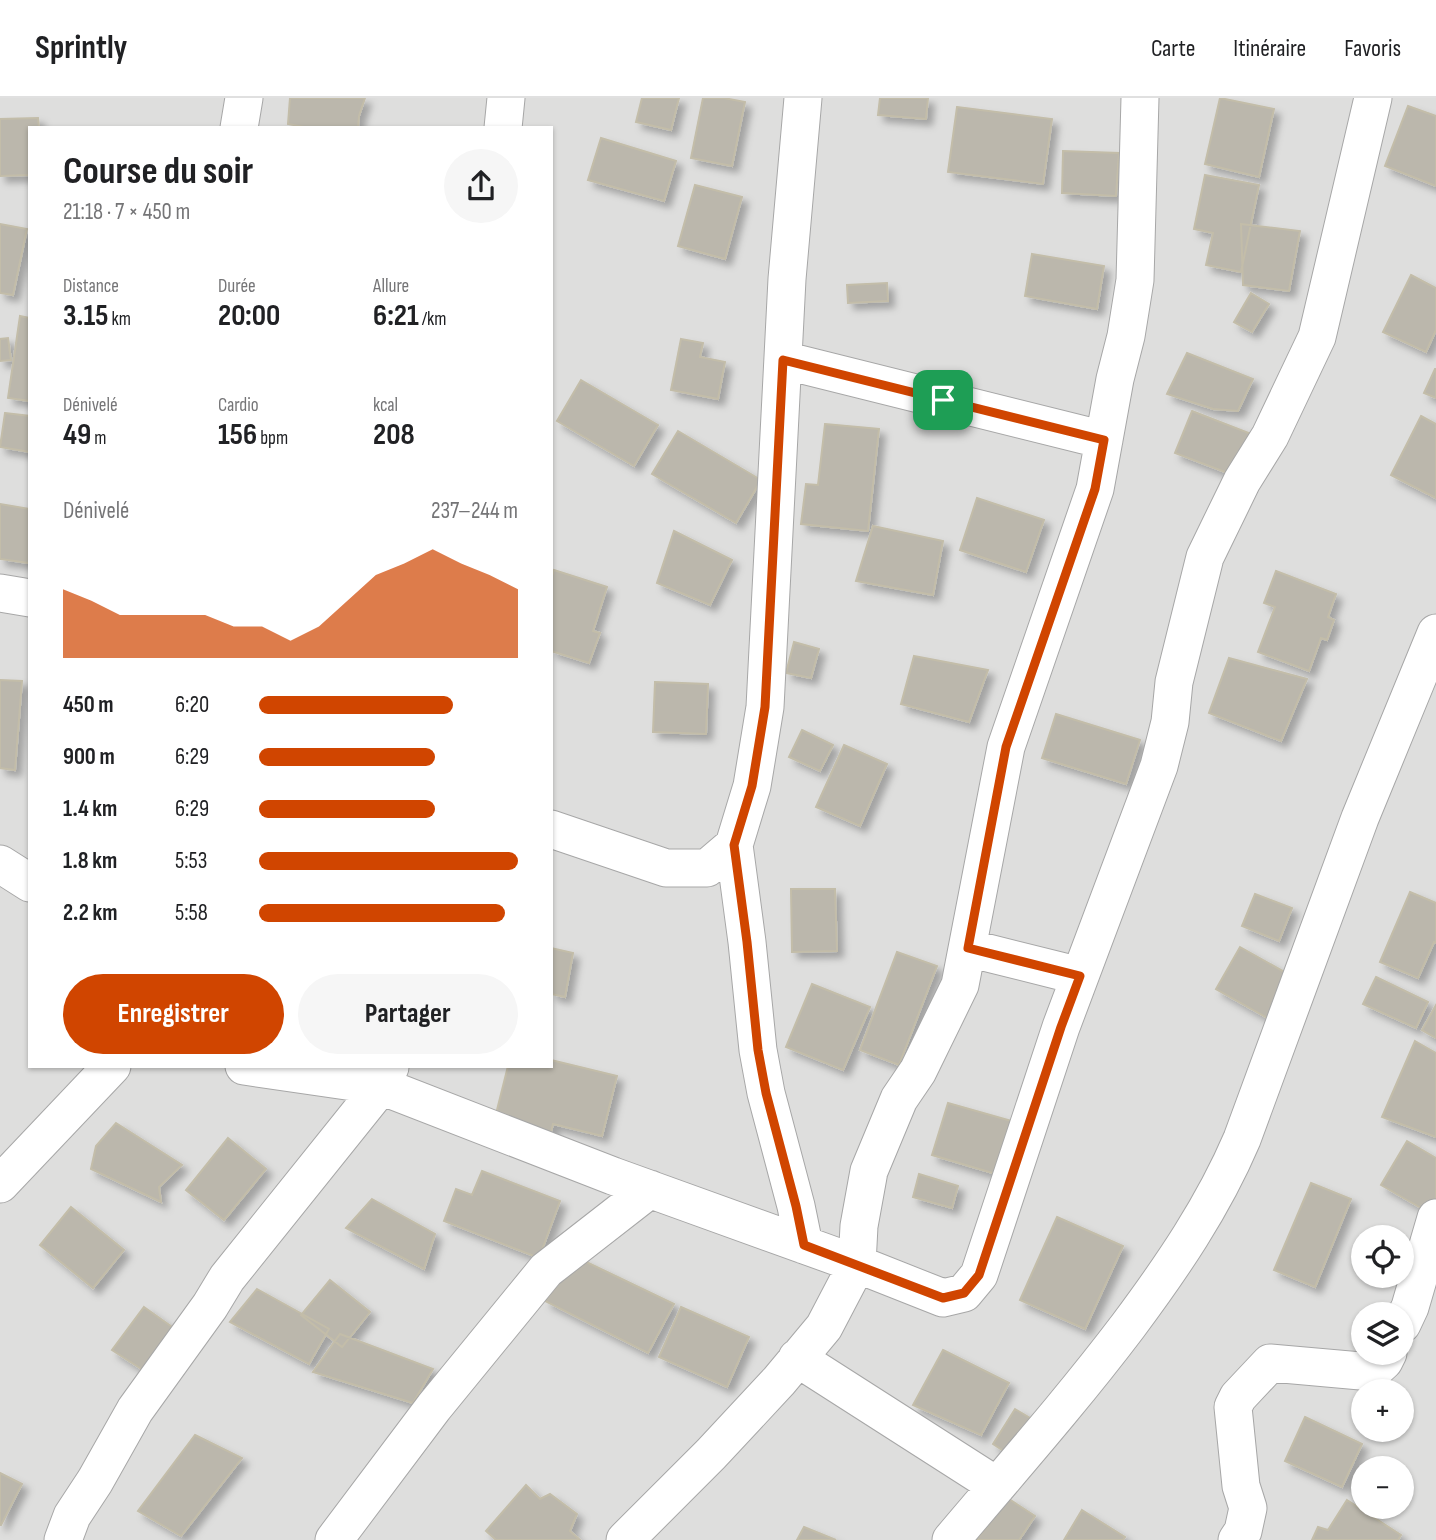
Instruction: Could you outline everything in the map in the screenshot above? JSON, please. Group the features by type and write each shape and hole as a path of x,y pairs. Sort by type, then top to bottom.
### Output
{"street":[{"path":"239,126 244,98"},
{"path":"503,126 506,98"},
{"path":"803,98 787,279 765,707 752,786 734,845 758,1050 769,1107 804,1245"},
{"path":"625,1540 711,1454 824,1326 857,1264 859,1226 869,1171 899,1099 918,1071 960,985 1006,747 1091,502 1104,440 1135,280 1140,98"},
{"path":"272,1068 385,1076 650,1189 943,1298 964,1293 979,1275 1061,1027 1159,766 1170,722 1174,682 1205,557 1242,481 1270,436 1317,337 1373,98"},
{"path":"783,360 1104,440"},
{"path":"0,593 28,598"},
{"path":"951,1540 1074,1397 1172,1267 1227,1176 1360,818 1436,633"},
{"path":"553,830 666,868 707,868 734,845"},
{"path":"0,864 28,882"},
{"path":"968,948 1080,976"},
{"path":"0,1184 111,1068"},
{"path":"63,1540 72,1516 135,1410 227,1278 385,1076"},
{"path":"334,1540 434,1407 546,1270 650,1189"},
{"path":"1411,1302 1436,1218"},
{"path":"797,1358 997,1486"},
{"path":"1237,1540 1243,1531 1248,1508 1241,1486 1233,1407 1238,1397 1270,1363 1372,1372 1380,1365"}],"shaded area":[{"path":"0,98 1436,98 1436,1540 0,1540"}],"building":[{"path":"290,98 365,98 358,126 298,126 288,124"},
{"path":"642,98 679,98 671,130 636,122"},
{"path":"703,98 745,102 732,166 691,158"},
{"path":"880,98 928,98 926,119 878,115"},
{"path":"1220,98 1274,109 1259,177 1205,164"},
{"path":"1408,106 1436,116 1436,186 1385,166"},
{"path":"957,107 1052,119 1043,184 948,172"},
{"path":"38,118 39,126 28,126 28,175 0,176 0,119"},
{"path":"601,138 676,161 664,201 588,180"},
{"path":"1063,151 1119,153 1116,196 1062,193"},
{"path":"1205,175 1259,185 1241,272 1206,265 1213,233 1194,229"},
{"path":"695,185 742,197 725,259 678,246"},
{"path":"0,224 27,229 13,295 0,293"},
{"path":"1241,224 1300,231 1289,291 1243,285"},
{"path":"1032,254 1104,266 1097,309 1025,296"},
{"path":"1411,275 1436,288 1436,330 1426,352 1383,332"},
{"path":"887,283 888,301 848,303 847,285"},
{"path":"1251,293 1269,304 1252,332 1234,322"},
{"path":"20,316 28,318 28,401 8,398"},
{"path":"8,338 11,360 0,361 0,339"},
{"path":"681,339 703,343 700,357 725,362 718,399 671,390"},
{"path":"1187,353 1253,379 1238,411 1213,409 1167,394"},
{"path":"1436,369 1436,398 1424,393"},
{"path":"581,380 658,425 634,466 557,421"},
{"path":"1192,411 1254,435 1238,477 1175,453"},
{"path":"5,413 28,416 28,452 0,447"},
{"path":"1421,416 1436,424 1436,498 1391,475"},
{"path":"825,424 879,429 868,531 801,524 806,484 818,485"},
{"path":"678,431 761,480 736,523 652,474"},
{"path":"977,498 1044,520 1026,572 960,550"},
{"path":"0,504 28,509 28,563 0,559"},
{"path":"873,526 943,541 933,595 856,581"},
{"path":"674,531 732,560 710,605 657,583"},
{"path":"554,570 607,587 593,631 600,633 589,663 553,652"},
{"path":"1276,571 1336,594 1328,617 1334,620 1327,640 1321,638 1309,671 1258,652 1275,607 1264,603"},
{"path":"794,642 819,649 811,678 786,673"},
{"path":"914,656 988,670 969,722 901,704"},
{"path":"1229,658 1307,679 1281,741 1209,713"},
{"path":"0,680 22,681 15,770 0,768"},
{"path":"655,682 708,684 706,734 653,732"},
{"path":"1056,714 1140,740 1126,784 1042,758"},
{"path":"802,730 833,745 820,771 789,757"},
{"path":"844,745 887,764 860,826 816,807"},
{"path":"791,889 835,889 837,951 792,952"},
{"path":"1410,892 1436,903 1436,943 1434,942 1418,978 1380,962"},
{"path":"1255,894 1292,908 1279,941 1242,926"},
{"path":"1240,947 1295,978 1271,1020 1216,989"},
{"path":"553,948 573,953 565,997 553,994"},
{"path":"897,952 937,966 899,1065 860,1050"},
{"path":"1376,977 1428,1002 1416,1028 1363,1004"},
{"path":"812,984 870,1007 843,1070 786,1047"},
{"path":"1436,1005 1436,1038 1422,1030"},
{"path":"1415,1041 1436,1053 1436,1137 1382,1117"},
{"path":"553,1060 617,1076 602,1136 553,1124 550,1136 494,1122 508,1068 553,1068"},
{"path":"948,1103 1022,1124 1006,1177 932,1155"},
{"path":"116,1123 182,1165 159,1187 161,1202 91,1169 96,1146"},
{"path":"228,1138 266,1169 224,1220 186,1190"},
{"path":"1407,1141 1436,1158 1436,1199 1428,1212 1381,1185"},
{"path":"482,1171 560,1201 539,1258 444,1221 456,1189 472,1195"},
{"path":"919,1174 958,1186 952,1208 913,1197"},
{"path":"1311,1183 1351,1199 1315,1287 1274,1270"},
{"path":"372,1199 435,1234 424,1269 346,1228"},
{"path":"71,1207 124,1250 93,1288 40,1245"},
{"path":"1057,1217 1123,1246 1085,1329 1020,1300"},
{"path":"578,1258 674,1304 648,1353 545,1301"},
{"path":"330,1280 370,1312 342,1347 301,1315"},
{"path":"257,1289 329,1329 309,1364 230,1322"},
{"path":"144,1307 175,1329 146,1372 112,1350"},
{"path":"681,1307 749,1337 727,1387 659,1357"},
{"path":"340,1334 433,1369 413,1403 313,1372"},
{"path":"943,1350 1009,1383 981,1435 913,1405"},
{"path":"1015,1409 1042,1425 1019,1461 993,1444"},
{"path":"1305,1417 1351,1439 1351,1442 1362,1444 1356,1456 1351,1456 1351,1468 1342,1487 1285,1461"},
{"path":"195,1435 242,1458 181,1536 138,1511"},
{"path":"0,1473 22,1484 1,1525 0,1525"},
{"path":"526,1485 540,1499 550,1494 577,1514 570,1531 580,1540 496,1540 486,1531"},
{"path":"1009,1499 1035,1516 1019,1540 976,1540"},
{"path":"1347,1500 1351,1503 1351,1519 1376,1519 1401,1535 1398,1540 1312,1540 1318,1527 1328,1530"},
{"path":"1082,1510 1125,1537 1123,1540 1064,1540"},
{"path":"804,1527 836,1540 797,1540"}],"route":[{"path":"783,360 943,400 1104,440 1095,489 1006,747 968,948 1080,976 979,1275 964,1293 943,1298 804,1245 758,1050 734,845 752,786 765,707 783,360"}]}
